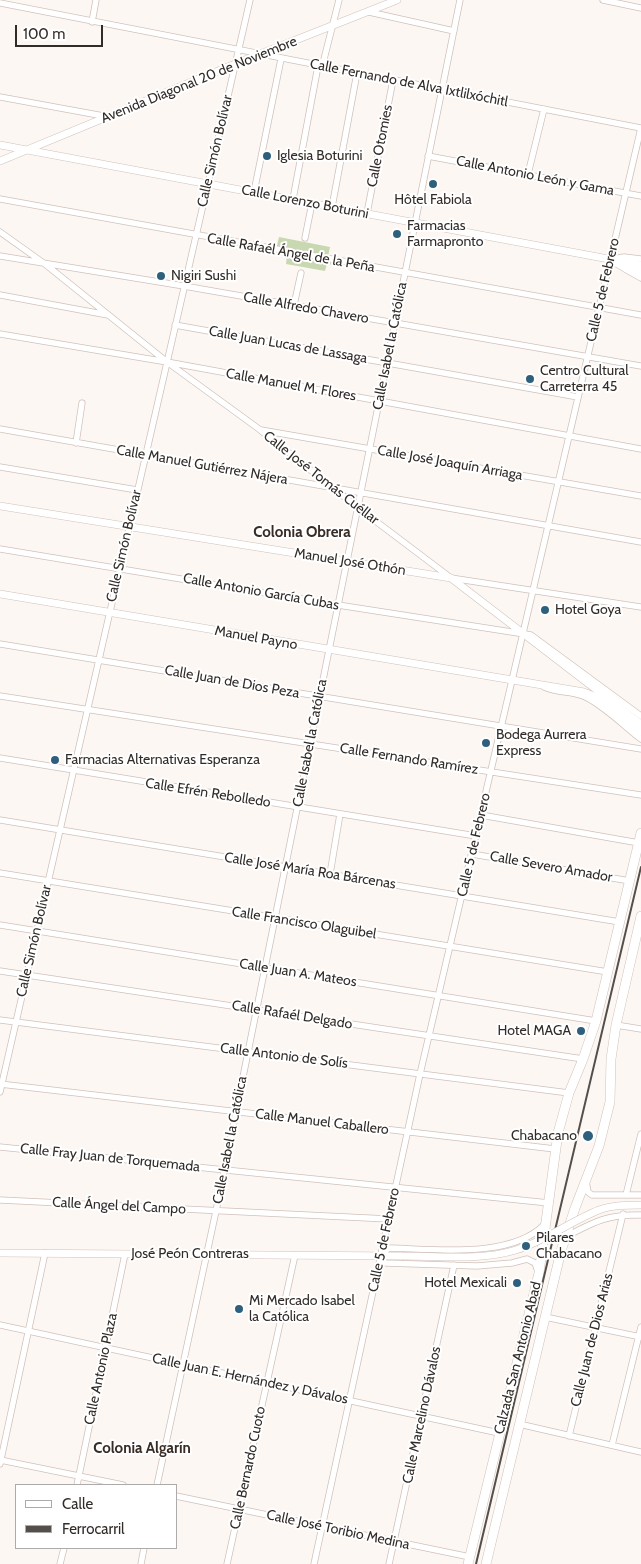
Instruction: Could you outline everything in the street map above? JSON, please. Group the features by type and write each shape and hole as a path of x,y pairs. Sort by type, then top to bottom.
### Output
{"highway":[{"name":"Calzada San Antonio Abad","path":"469,1561 539,1273 555,1149 569,1093 596,1021 641,833"},
{"name":"Calzada San Antonio Abad","path":"486,1564 565,1238 599,1146 610,1102 616,1025 640,921"}],"main road":[{"name":"Avenida Diagonal 20 de Noviembre","path":"0,160 397,0"},
{"name":"Calle Lorenzo Boturini","path":"0,145 641,265"},
{"name":"Calle Lorenzo Boturini","path":"609,259 625,268 641,272"},
{"name":"Manuel José Othón","path":"0,506 451,578"},
{"name":"Calle José Tomás Cuéllar","path":"451,578 641,724"},
{"name":"Manuel Payno","path":"0,594 512,680"},
{"path":"512,680 588,693 641,732"},
{"name":"José Peón Contreras","path":"0,1253 486,1256 504,1254 528,1246 598,1210 619,1206 641,1205"}],"street":[{"path":"92,22 96,0"},
{"name":"Calle Simón Bolívar","path":"0,1092 250,0"},
{"path":"292,199 320,66 339,0"},
{"name":"Calle Isabel la Católica","path":"157,1484 216,1210 460,0"},
{"path":"603,0 641,8"},
{"name":"Calle Fernando de Alva Ixtlilxóchitl","path":"0,3 238,52 442,88 641,128"},
{"path":"369,12 454,32"},
{"path":"254,192 281,59"},
{"path":"332,207 357,73"},
{"name":"Calle Otomies","path":"367,213 393,80"},
{"path":"0,97 109,116"},
{"path":"528,174 544,109"},
{"name":"Calle 5 de Febrero","path":"314,1564 420,1074 641,128"},
{"name":"Calle Antonio León y Gama","path":"428,156 641,196"},
{"name":"Calle Rafaél Ángel de la Peña","path":"0,199 641,315"},
{"path":"305,238 312,203"},
{"name":"Calle José Tomás Cuéllar","path":"0,232 45,264 167,362 259,429 357,507 451,578"},
{"name":"Calle Alfredo Chavero","path":"0,256 184,286 641,366"},
{"name":"Calle Lorenzo Boturini","path":"609,259 624,257 641,259"},
{"name":"Calle Lorenzo Boturini","path":"625,268 641,278"},
{"path":"294,305 301,273"},
{"path":"0,295 110,316"},
{"name":"Calle Juan Lucas de Lassaga","path":"175,325 578,397"},
{"name":"Calle Manuel M. Flores","path":"0,334 167,362 641,450"},
{"path":"76,442 82,403"},
{"name":"Calle Manuel Gutiérrez Nájera","path":"0,429 641,542"},
{"name":"Calle José Joaquín Arriaga","path":"259,429 641,496"},
{"path":"0,467 137,490"},
{"name":"Calle Antonio García Cubas","path":"0,549 531,635 641,716"},
{"name":"Manuel José Othón","path":"451,578 641,607"},
{"name":"Calle Juan de Dios Peza","path":"0,644 641,749"},
{"path":"538,684 552,690 575,694 589,699 641,739"},
{"name":"Calle Fernando Ramírez","path":"0,696 641,795"},
{"name":"Calle Efrén Rebolledo","path":"0,758 476,836"},
{"path":"330,874 340,814"},
{"path":"481,816 639,843"},
{"name":"Calle José María Roa Bárcenas","path":"0,820 620,922"},
{"name":"Calle Severo Amador","path":"472,854 630,881"},
{"name":"Calle Francisco Olaguibel","path":"0,873 608,972"},
{"name":"Calle Juan A. Mateos","path":"0,925 596,1021"},
{"name":"Calle Rafaél Delgado","path":"0,971 583,1059"},
{"name":"Calle Antonio de Solís","path":"0,1020 569,1093"},
{"path":"616,1025 641,1029"},
{"name":"Calle Manuel Caballero","path":"1,1084 555,1149"},
{"path":"626,1195 641,1134"},
{"name":"Calle Fray Juan de Torquemada","path":"0,1147 549,1203"},
{"path":"586,1180 588,1192 592,1195 641,1195"},
{"name":"Calle Ángel del Campo","path":"0,1200 388,1219"},
{"path":"565,1238 603,1218 623,1214 641,1215"},
{"name":"Calle Juan de Dios Arias","path":"569,1436 623,1214"},
{"name":"José Peón Contreras","path":"380,1256 389,1248 464,1249 506,1246 534,1234 547,1222"},
{"path":"45,1253 0,1461 118,1484"},
{"name":"Calle Antonio Plaza","path":"77,1484 125,1254"},
{"name":"Calle Bernardo Cuoto","path":"228,1564 295,1255"},
{"path":"380,1256 385,1263 454,1265 491,1265 527,1259 536,1263 539,1273"},
{"name":"Calle Marcelino Dávalos","path":"389,1564 454,1265"},
{"path":"545,1316 640,1336"},
{"name":"Calle Juan E. Hernández y Dávalos","path":"0,1325 499,1433"},
{"path":"612,1446 641,1327"},
{"path":"519,1424 641,1452"},
{"name":"Calle José Toribio Medina","path":"178,1496 394,1541 469,1561"},
{"path":"60,1564 64,1549"},
{"path":"141,1564 144,1549"}],"green space":[{"path":"279,237 330,247 328,257 335,258 334,265 327,264 325,271 286,264 287,256 275,254"}],"railway":[{"path":"476,1564 641,867"}],"place":[{"name":"Iglesia Boturini","path":"267,156"},
{"name":"Hôtel Fabiola","path":"433,184"},
{"name":"Farmacias Farmapronto","path":"397,234"},
{"name":"Nigiri Sushi","path":"161,276"},
{"name":"Centro Cultural Carreterra 45","path":"530,379"},
{"name":"Hotel Goya","path":"545,610"},
{"name":"Bodega Aurrera Express","path":"486,743"},
{"name":"Farmacias Alternativas Esperanza","path":"55,760"},
{"name":"Hotel MAGA","path":"581,1031"},
{"name":"Chabacano","path":"588,1136"},
{"name":"Pilares Chabacano","path":"526,1246"},
{"name":"Hotel Mexicali","path":"517,1283"},
{"name":"Mi Mercado Isabel la Católica","path":"239,1309"}],"district":[{"name":"Colonia Obrera","path":"302,533"},
{"name":"Colonia Algarín","path":"142,1449"}]}
